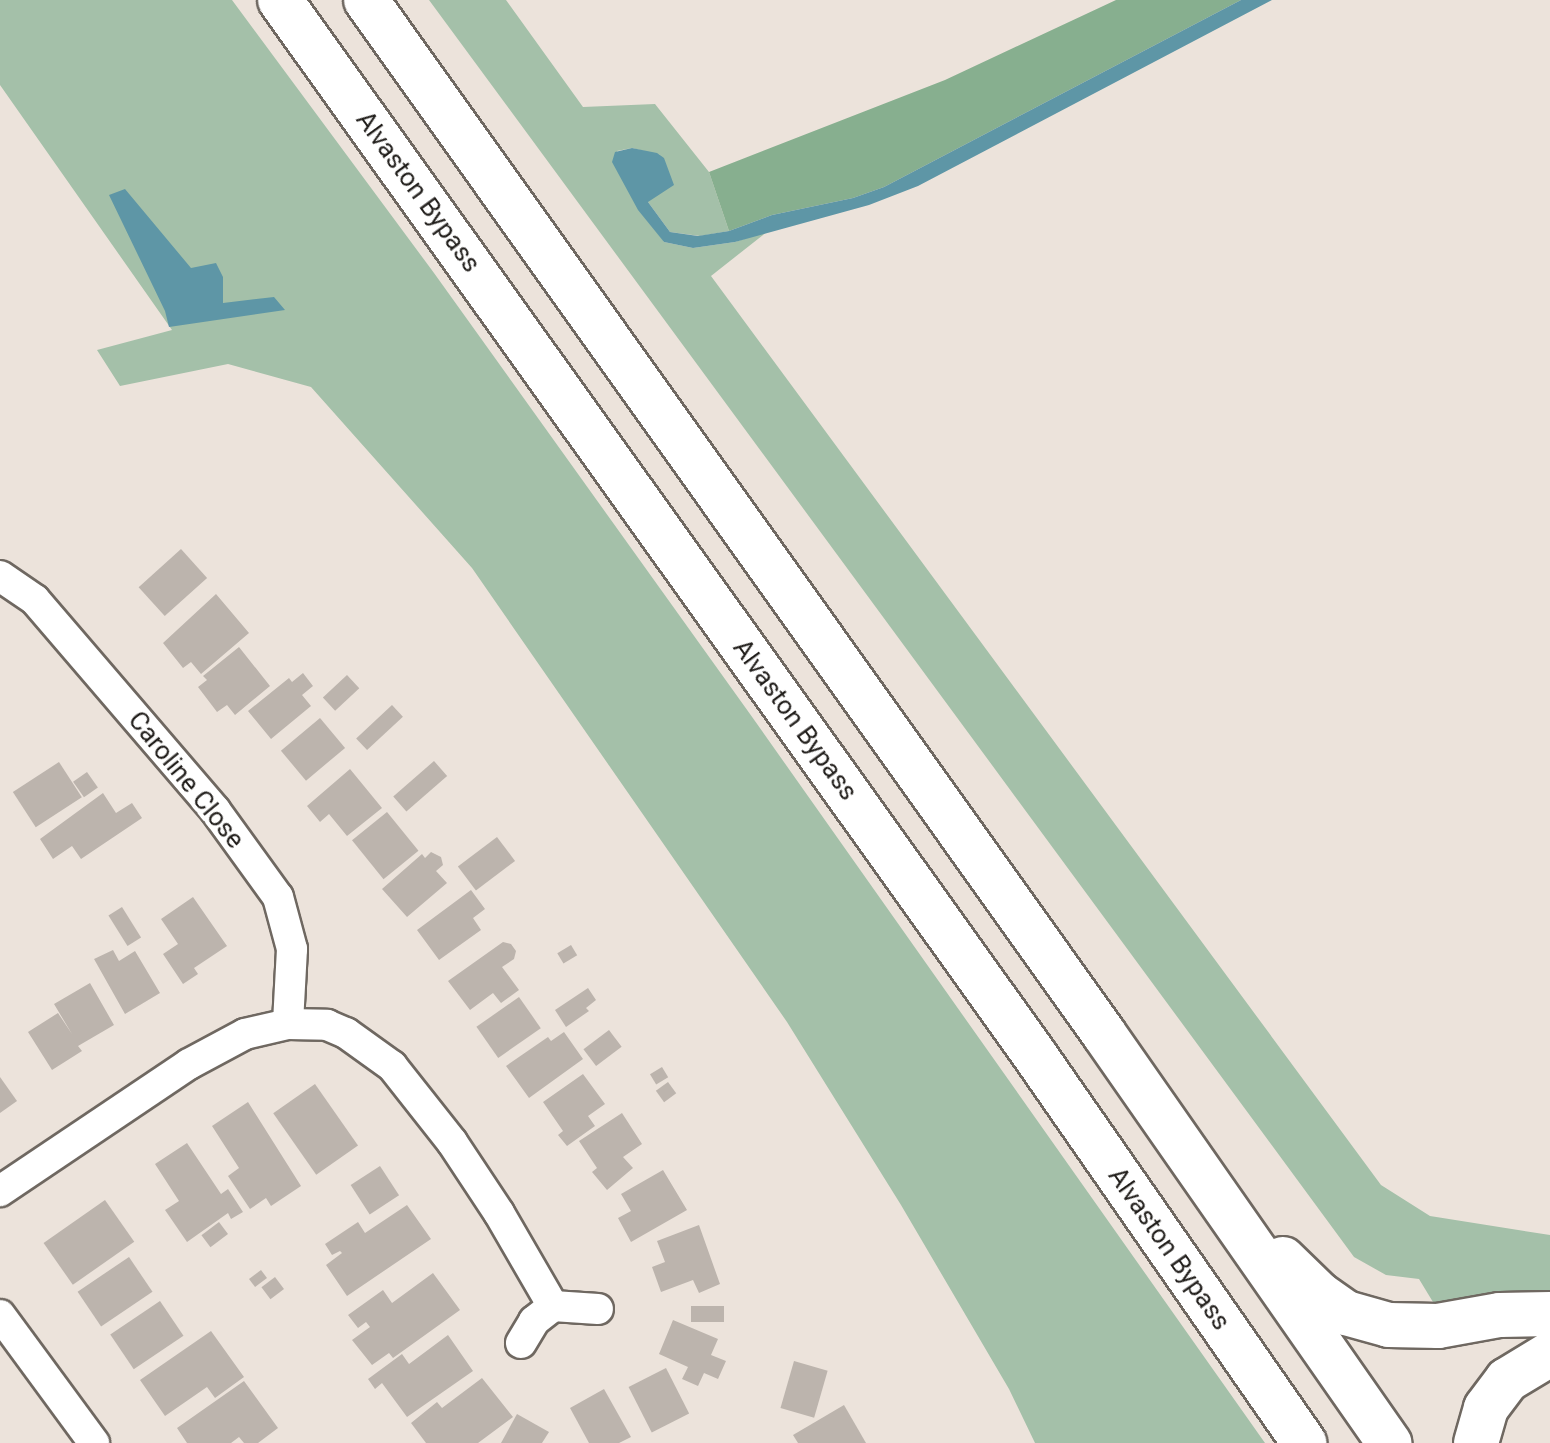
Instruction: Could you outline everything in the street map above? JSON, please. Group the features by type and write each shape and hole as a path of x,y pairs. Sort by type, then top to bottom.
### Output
{"highway":[{"name":"Alvaston Bypass","path":"280,0 1034,1054 1304,1443"},
{"path":"366,0 1218,1196 1389,1443"},
{"path":"1218,1196 1319,1294 1346,1313 1389,1325 1412,1327 1454,1324 1500,1315 1550,1314"},
{"path":"1476,1443 1486,1408 1507,1380 1533,1361 1550,1354"}],"street":[{"name":"Caroline Close","path":"0,576 35,600 215,810 278,897 292,949 288,1024"},
{"path":"0,1191 189,1064 245,1034 288,1024 327,1025 346,1033 392,1066 452,1142 553,1306"},
{"path":"521,1343 534,1321 553,1306 598,1309"},
{"path":"0,1315 94,1443"}],"green space":[{"path":"0,0 232,0 434,273 750,714 1265,1443 1035,1443 1009,1389 901,1205 787,1022 472,568 311,387 228,364 120,386 97,350 172,330 0,85"},
{"path":"429,0 506,0 583,107 655,104 709,172 729,231 700,236 670,232 648,202 660,155 632,148 617,151 664,242 693,248 735,242 768,231 711,276 1381,1185 1430,1216 1550,1235 1550,1300 1436,1307 1419,1279 1386,1275 1354,1257"},
{"path":"1116,0 1241,0 884,187 853,198 772,215 729,231 709,172 945,80"}],"water":[{"path":"1241,0 1272,0 918,186 869,205 735,242 693,248 664,242 638,210 612,162 615,152 632,148 657,153 664,158 674,185 648,202 670,232 698,236 729,231 772,215 853,198 884,187"},
{"path":"125,189 191,268 216,263 223,277 223,303 274,297 285,310 169,327 165,311 109,195"}],"building":[{"path":"181,549 207,578 165,616 139,587"},
{"path":"216,594 249,633 201,674 191,662 183,668 163,643"},
{"path":"239,647 270,686 235,715 227,705 217,712 198,687 207,680 203,676"},
{"path":"303,673 313,686 302,695 311,706 271,739 248,711 289,678 292,682"},
{"path":"347,675 359,688 335,711 323,698"},
{"path":"392,705 403,717 367,750 356,738"},
{"path":"320,718 345,748 306,781 281,751"},
{"path":"434,761 447,776 406,812 393,796"},
{"path":"59,762 82,797 36,827 13,792"},
{"path":"350,769 382,808 347,836 329,814 320,822 307,806"},
{"path":"87,772 98,788 84,797 73,782"},
{"path":"103,793 116,813 132,803 142,818 81,859 72,846 53,859 40,839"},
{"path":"387,812 418,851 383,879 352,840"},
{"path":"497,837 515,861 476,890 458,866"},
{"path":"431,852 441,857 443,865 436,871 447,883 407,917 382,889 422,854 425,858"},
{"path":"471,890 485,909 473,918 481,930 439,960 417,930"},
{"path":"193,897 227,946 194,968 198,974 183,984 163,954 178,944 161,919"},
{"path":"122,907 141,938 128,946 108,915"},
{"path":"503,942 511,944 516,951 514,959 502,967 519,990 501,1003 493,993 470,1010 448,981"},
{"path":"571,945 577,955 563,964 557,953"},
{"path":"113,950 119,961 135,951 160,993 125,1014 94,959"},
{"path":"90,983 114,1025 78,1046 82,1051 52,1070 28,1032 58,1013 72,1034 54,1004"},
{"path":"588,988 596,1000 586,1008 589,1011 566,1027 555,1010"},
{"path":"519,997 541,1028 498,1058 476,1027"},
{"path":"609,1030 622,1047 596,1066 583,1049"},
{"path":"564,1032 583,1059 529,1098 506,1066 548,1037 551,1041"},
{"path":"662,1067 668,1077 656,1084 650,1074"},
{"path":"583,1074 605,1104 588,1116 595,1126 567,1146 558,1135 563,1131 543,1102"},
{"path":"0,1077 17,1101 0,1113"},
{"path":"668,1082 676,1093 664,1102 656,1091"},
{"path":"315,1084 358,1145 316,1175 273,1113"},
{"path":"248,1102 301,1186 271,1206 266,1198 250,1209 228,1176 239,1168 212,1126"},
{"path":"622,1113 642,1144 623,1157 633,1168 607,1190 592,1172 597,1168 579,1141"},
{"path":"187,1143 221,1194 228,1189 243,1212 231,1219 228,1213 187,1242 165,1210 179,1201 155,1164"},
{"path":"380,1166 399,1195 370,1214 351,1185"},
{"path":"663,1170 687,1210 631,1242 618,1218 631,1211 621,1194"},
{"path":"105,1200 134,1242 73,1285 44,1243"},
{"path":"407,1205 431,1239 347,1296 326,1265 342,1253 332,1255 325,1244 358,1222 365,1233"},
{"path":"219,1222 228,1234 210,1247 201,1235"},
{"path":"699,1225 720,1284 699,1293 693,1280 661,1292 652,1267 665,1262 657,1241"},
{"path":"129,1257 152,1292 101,1326 78,1292"},
{"path":"261,1270 267,1278 255,1287 249,1279"},
{"path":"433,1273 460,1310 393,1358 389,1353 372,1365 352,1340 370,1327 366,1322 358,1328 348,1315 383,1290 392,1303"},
{"path":"275,1277 284,1289 270,1299 261,1287"},
{"path":"160,1301 183,1336 134,1369 110,1335"},
{"path":"691,1306 724,1306 724,1322 691,1322"},
{"path":"673,1320 718,1339 711,1355 726,1361 718,1379 704,1373 698,1386 682,1379 688,1367 659,1354"},
{"path":"211,1331 244,1377 215,1398 207,1387 165,1416 140,1380"},
{"path":"448,1335 473,1371 407,1417 382,1383 375,1389 368,1379 402,1354 409,1364"},
{"path":"794,1361 828,1371 814,1418 780,1408"},
{"path":"666,1368 689,1413 652,1433 629,1387"},
{"path":"482,1378 513,1417 478,1443 426,1443 411,1423 437,1402 442,1408"},
{"path":"244,1381 278,1428 258,1443 244,1443 239,1437 231,1443 187,1443 177,1428"},
{"path":"604,1389 631,1437 619,1443 589,1443 570,1408"},
{"path":"844,1405 866,1443 798,1443 793,1435"},
{"path":"517,1414 549,1432 542,1443 501,1443"}]}
